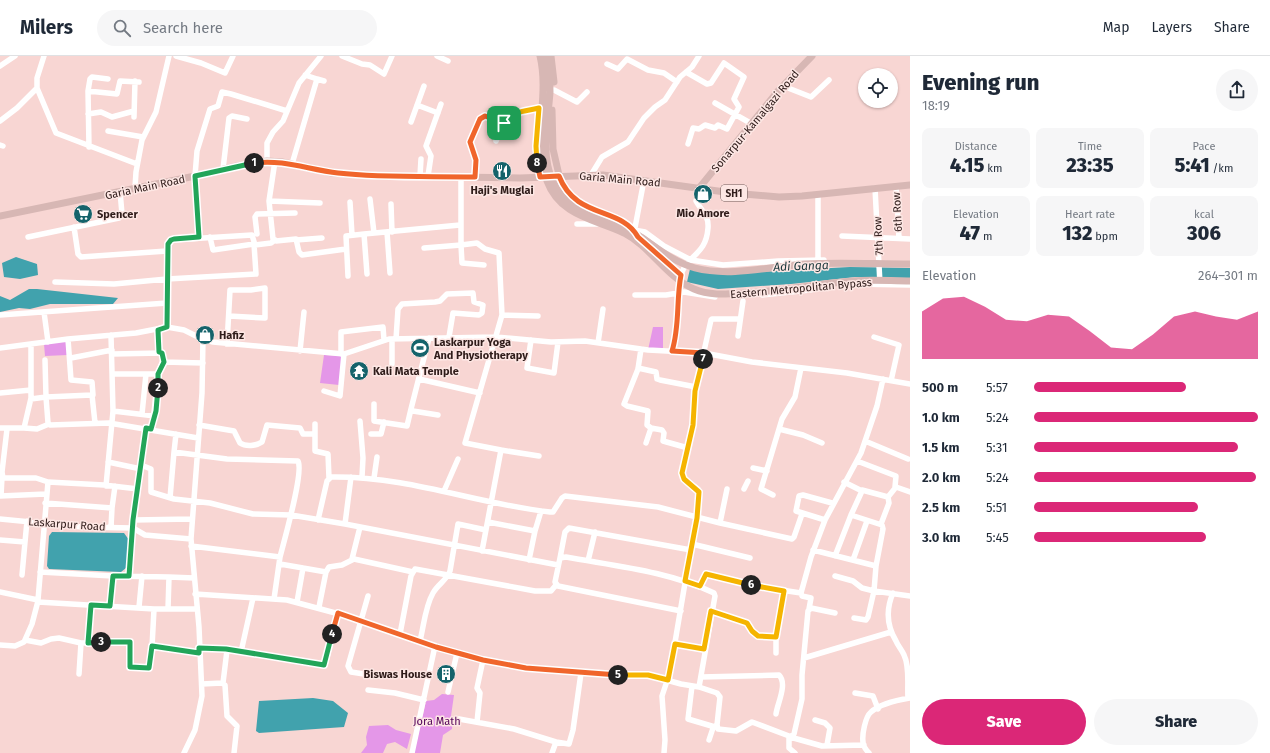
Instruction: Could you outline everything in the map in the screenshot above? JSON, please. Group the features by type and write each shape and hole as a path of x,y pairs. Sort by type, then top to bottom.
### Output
{"main road":[{"path":"537,56 540,70 536,146 537,165 540,177"},
{"name":"Eastern Metropolitan Bypass","path":"540,56 544,88 540,136 541,157 547,182 556,198 570,211 632,237 684,284 708,294 724,294 780,291 854,281 910,281"},
{"name":"Eastern Metropolitan Bypass","path":"546,56 549,70 550,92 545,135 549,171 553,182 566,201 580,211 623,227 672,259 696,268 728,271 842,262 910,263"},
{"path":"552,56 554,71 552,133 553,149 559,176"},
{"name":"Sonarpur-Kamalgazi Road","path":"700,187 783,86 812,56"},
{"name":"Garia Main Road","path":"0,216 120,192 223,169 271,161 340,174 461,177 540,177 591,175 700,187 732,193 779,197 818,195 910,185"}],"street":[{"path":"0,66 15,56"},
{"path":"44,56 37,78 37,88 56,133 137,164"},
{"path":"135,188 137,164 143,137 156,112 170,56"},
{"path":"176,56 200,63 225,73 233,56"},
{"path":"275,240 273,238 269,201 271,161 267,142 273,132 283,121 295,90 321,56"},
{"path":"342,56 362,64 370,65 384,74 392,56"},
{"path":"437,56 448,61"},
{"path":"591,175 602,157 628,142 644,118 668,97 676,82 692,67 699,56"},
{"path":"607,64 618,69 627,59 648,70 664,73 676,82"},
{"path":"686,72 707,84 711,83 724,64 744,77 734,99 739,106 726,130 718,125 715,128 705,125 699,129 693,128 688,144"},
{"path":"305,75 324,81"},
{"path":"90,147 88,114 88,91 90,79 92,77 108,79"},
{"path":"292,164 317,79"},
{"path":"783,86 811,97 829,80"},
{"path":"88,91 117,94 120,81 137,82 134,114 112,117 101,112 88,114"},
{"path":"411,122 424,86"},
{"path":"1,119 17,108 37,88"},
{"path":"554,90 577,102 586,92"},
{"path":"199,237 195,176 198,151 210,109 218,106 222,92 287,111"},
{"path":"715,103 752,124"},
{"path":"424,176 431,156 426,146 441,104"},
{"path":"417,105 438,112"},
{"path":"496,141 506,119 513,114 539,108"},
{"path":"223,169 229,118 232,116 247,119"},
{"path":"475,177 476,160 470,142 480,119 485,116 504,123"},
{"path":"108,131 143,137"},
{"path":"421,159 424,176"},
{"path":"559,176 568,193 580,203 613,216 634,230 645,232 664,246 691,260 723,265 818,260 910,263"},
{"path":"461,177 460,226 462,263 484,265"},
{"path":"634,241 634,230 644,180"},
{"name":"6th Row","path":"896,186 898,238"},
{"path":"672,351 677,324 678,292 681,275 686,265 702,248 707,234 707,215 696,201 700,187"},
{"name":"7th Row","path":"875,188 879,237 880,284"},
{"path":"28,237 120,218 122,214 120,192"},
{"path":"818,195 818,260"},
{"path":"370,199 374,233"},
{"path":"269,201 320,204"},
{"path":"350,202 352,235"},
{"path":"390,273 389,232 391,204"},
{"path":"257,234 256,215 270,212 295,213"},
{"path":"577,224 636,224"},
{"path":"348,276 346,236 460,226"},
{"path":"74,227 78,254 82,258 168,251"},
{"path":"634,230 638,237 681,275"},
{"path":"364,234 367,274"},
{"path":"55,282 114,284 167,279 256,274 252,235 199,237 171,240 168,251 167,279 167,327"},
{"path":"842,236 910,239"},
{"path":"210,237 213,250 272,243 275,240 322,238"},
{"path":"296,240 299,252 302,255 346,249"},
{"path":"424,248 477,243 484,249 499,253 502,315 465,443 539,456"},
{"path":"635,295 666,296 678,292 729,297 810,290 847,284 910,285"},
{"path":"227,344 230,290 266,288 265,318 229,316"},
{"path":"392,364 398,309 402,304 440,301 447,294 473,293 474,302 484,304 482,313 479,315 453,313 449,337"},
{"path":"738,336 743,301"},
{"path":"0,315 167,303"},
{"path":"598,343 603,309"},
{"path":"44,312 48,342"},
{"path":"300,351 304,312"},
{"path":"502,315 538,316"},
{"path":"664,753 665,740 662,696 668,680 697,518 699,491 684,479 682,475 693,425 696,387 712,319 740,319"},
{"path":"0,348 68,339 158,330 167,327 184,330 203,339 227,344 343,354 384,340 449,337 496,338 598,343 641,349 704,353 752,362 883,379 910,384"},
{"path":"324,390 340,396 343,354 341,332 383,327 384,340"},
{"path":"129,576 134,528 133,520 141,467 149,429 155,416 158,374 163,362 162,353 159,352 158,330"},
{"path":"106,486 113,411 111,335"},
{"path":"874,337 899,346 891,381"},
{"path":"374,404 374,421 407,426 429,338"},
{"path":"68,339 71,358 71,380 92,382 95,423"},
{"path":"184,753 191,740 199,714 202,684 191,539 203,363 203,339"},
{"path":"531,340 527,368 554,373 558,342"},
{"path":"24,428 31,398 31,344"},
{"path":"641,349 638,368 624,404 626,406 648,411 647,425 651,428 662,430 664,433 663,441 688,448"},
{"path":"71,358 112,352 159,352"},
{"path":"45,360 48,424"},
{"path":"163,362 203,363"},
{"path":"638,368 656,372 657,379 660,380 696,387"},
{"path":"773,495 761,489 784,415 795,397 801,368"},
{"path":"112,374 158,374"},
{"path":"142,414 146,374"},
{"path":"419,379 480,393"},
{"path":"801,593 813,550 832,503 857,461 865,441 877,406 883,379"},
{"path":"0,393 31,390"},
{"path":"31,398 93,395"},
{"path":"411,409 413,411 438,415"},
{"path":"113,411 155,416"},
{"path":"360,421 363,458 362,477"},
{"path":"371,434 381,434 384,422"},
{"path":"0,428 38,429 48,424 112,423 198,438"},
{"path":"315,424 315,451 328,454 329,478 325,485 318,520"},
{"path":"199,425 234,431 240,443 245,445 256,445 262,442 267,425 300,428 303,434 315,434"},
{"path":"646,443 651,428"},
{"path":"7,429 1,496 46,494"},
{"path":"779,429 803,435 822,443"},
{"path":"170,498 176,434"},
{"path":"865,441 908,459"},
{"path":"482,551 501,450"},
{"path":"174,452 227,459 298,461 300,468 291,515 280,557 274,599"},
{"path":"374,478 377,456"},
{"path":"444,491 458,459"},
{"path":"854,618 868,619 874,591 876,566 883,529 881,524 888,507 888,497 895,487 896,476 857,461"},
{"path":"108,462 151,469 151,492 170,498 216,504 256,514 291,515 345,524 558,565"},
{"path":"753,468 767,471"},
{"path":"2,476 4,478 36,478 48,482 115,486 138,489"},
{"path":"345,524 351,477"},
{"path":"329,478 374,478 444,491 492,503 541,511 553,512 562,498 569,496 658,507 697,518 792,539 802,514"},
{"path":"744,489 748,481"},
{"path":"0,645 15,646 22,644 32,624 38,602 45,503 48,482"},
{"path":"844,482 862,490 888,497"},
{"path":"111,527 115,486"},
{"path":"895,487 910,492"},
{"path":"720,523 727,489"},
{"path":"835,556 862,490"},
{"path":"825,520 802,514 795,510 800,495 832,503"},
{"path":"45,503 112,508"},
{"path":"529,560 541,511"},
{"path":"851,515 881,524"},
{"name":"Laskarpur Road","path":"0,519 44,522 82,527 134,528"},
{"path":"133,520 192,519"},
{"path":"853,560 867,520"},
{"path":"22,575 27,521"},
{"path":"488,522 536,531"},
{"path":"420,641 430,598 434,590 448,576 458,524 486,530"},
{"path":"352,559 360,527"},
{"path":"134,528 142,534 150,536 191,539"},
{"path":"400,634 413,572 418,568 448,576 535,592 551,591 556,584 558,565 567,529 571,528 750,558"},
{"path":"588,561 595,532"},
{"path":"0,540 25,542"},
{"path":"191,546 280,557"},
{"path":"813,550 876,566"},
{"path":"560,558 566,557 588,561 685,581 700,586 715,594 704,649 699,686"},
{"path":"319,607 326,572 329,567 342,565 352,559 413,572"},
{"path":"280,564 326,572"},
{"path":"297,602 303,568"},
{"path":"40,572 194,578"},
{"path":"700,586 706,574 748,585 801,593 802,596 811,598 801,686 802,699 794,734 790,737 789,748 795,753"},
{"path":"110,606 113,576"},
{"path":"139,607 142,576"},
{"path":"836,576 853,581 862,588 910,596"},
{"path":"168,609 169,577"},
{"path":"556,584 586,593 680,611"},
{"path":"776,653 776,637 784,591"},
{"path":"0,592 22,596 38,602 154,609 197,609"},
{"path":"869,753 864,745 864,732 868,716 871,712 909,698 906,662 904,655 891,632 888,615 893,593"},
{"path":"195,594 297,602 361,620 436,647 483,660 526,668 619,676 648,675 692,686 699,686 716,693 720,697 715,727 709,740"},
{"path":"364,674 351,672 348,669 368,596"},
{"path":"241,652 253,598"},
{"path":"88,643 91,605"},
{"path":"25,640 41,643 50,639 59,638 81,643 129,641 129,666 147,669 149,668 152,646 154,609"},
{"path":"809,609 834,613"},
{"path":"711,611 747,623 752,631 758,636 776,637"},
{"path":"152,646 199,650 227,650 325,665 338,613"},
{"path":"804,658 891,632"},
{"path":"79,674 81,643"},
{"path":"675,644 704,649"},
{"path":"412,753 436,647"},
{"path":"227,650 223,683 226,687 227,716 237,726 234,753"},
{"path":"448,692 457,653"},
{"path":"477,722 480,693 477,688 483,660"},
{"path":"459,719 519,730 556,742 569,744 571,740 581,673"},
{"path":"701,677 779,675 782,680 782,686 776,714"},
{"path":"202,684 223,683"},
{"path":"692,686 688,719 721,730 733,731 749,723 755,723 790,737 822,746 864,745"},
{"path":"368,690 395,693 424,700"},
{"path":"855,692 873,696 878,709"},
{"path":"815,720 826,723 830,728 827,746"},
{"path":"706,726 715,727"},
{"path":"552,753 556,742"}],"green space":[{"path":"653,327 663,327 663,350 648,350"},
{"path":"67,340 68,355 45,356 44,344"},
{"path":"324,355 342,356 339,385 320,383"},
{"name":"Jora Math","path":"442,694 454,695 451,716 453,718 452,729 443,735 440,753 414,753 426,701 434,700"},
{"path":"388,725 396,730 411,734 407,749 395,742 387,744 383,753 361,753 367,745 366,737 369,726"}],"water":[{"path":"16,257 37,264 38,275 20,279 4,277 2,263"},
{"path":"850,267 910,268 910,278 855,277 791,284 718,289 687,282 690,269 720,274"},
{"path":"29,289 118,298 113,304 50,304 30,309 19,308 0,312 0,296 10,300"},
{"path":"52,532 124,533 129,540 126,568 121,572 49,569 47,566 49,536"},
{"path":"313,698 333,701 348,713 344,727 259,733 256,731 259,701"}],"place":[{"name":"Haji's Muglai","path":"502,171"},
{"name":"Mio Amore","path":"703,194"},
{"name":"Spencer","path":"83,214"},
{"name":"Hafiz","path":"205,335"},
{"name":"Laskarpur Yoga And Physiotherapy","path":"420,348"},
{"name":"Kali Mata Temple","path":"359,371"},
{"name":"Biswas House","path":"446,674"}],"route":[{"path":"539,108 536,125 536,146 537,165 540,177 559,176 568,193 580,203 599,212 613,216 634,230 638,237 664,258 681,275 678,292 677,329 672,351 704,353 695,391 695,413 693,425 682,470 684,479 699,491 697,518 685,581 700,586 704,575 706,574 748,585 784,591 776,637 758,636 752,631 749,624 711,611 704,649 675,644 668,680 652,675 619,676 526,668 497,661 483,660 436,647 338,613 328,647 325,665 235,652 226,649 199,648 199,653 152,646 149,668 147,669 129,666 129,641 88,643 91,605 110,606 113,576 129,576 134,528 133,520 146,428 151,429 156,411 158,374 164,361 162,353 159,352 158,330 167,327 168,244 174,239 199,237 195,176 237,166 275,161 340,174 475,177 476,160 470,142 480,118 485,116 504,123 510,115 539,108"}],"water label":[{"name":"Adi Ganga","path":"801,266"}]}
